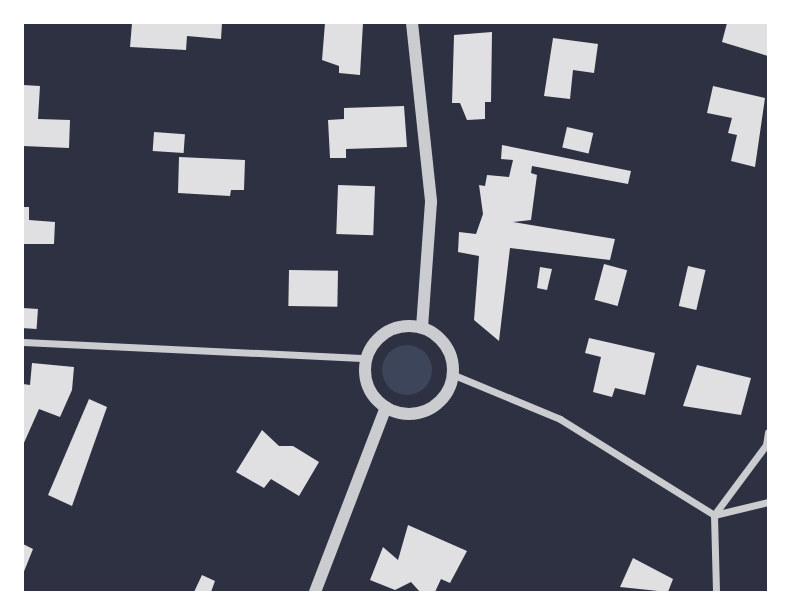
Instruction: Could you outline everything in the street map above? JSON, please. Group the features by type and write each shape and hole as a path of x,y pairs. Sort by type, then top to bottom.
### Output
{"street":[{"path":"412,23 431,202 422,327"},
{"path":"422,327 447,346 454,375 429,410 414,414 386,407 368,386 367,358 394,328 422,327"},
{"path":"23,342 367,358"},
{"path":"454,375 559,419 714,515 768,502"},
{"path":"315,592 386,407"},
{"path":"716,592 714,515 766,445 768,432"}],"shaded area":[{"path":"407,345 425,352 432,370 425,388 407,395 389,388 382,370 389,352"}],"building":[{"path":"132,23 222,23 221,39 187,36 186,50 130,47"},
{"path":"325,23 363,23 360,75 339,73 339,66 322,60"},
{"path":"727,23 768,23 768,56 722,42"},
{"path":"492,32 491,102 485,102 485,119 467,120 460,103 452,103 454,35"},
{"path":"553,38 598,44 594,73 573,70 570,99 544,96"},
{"path":"23,85 40,86 38,119 70,120 69,148 23,146"},
{"path":"713,86 765,98 755,167 731,161 737,135 728,133 732,118 707,113"},
{"path":"404,106 407,147 346,149 346,158 330,158 328,120 344,119 344,108"},
{"path":"567,127 593,133 589,154 562,147"},
{"path":"154,132 185,134 184,153 153,151"},
{"path":"502,145 631,171 628,184 532,166 531,173 537,175 531,220 513,222 615,239 610,260 510,248 499,341 474,320 479,256 458,252 459,232 476,234 483,214 479,185 485,186 487,175 509,177 513,160 501,159"},
{"path":"179,157 245,160 244,190 231,190 230,196 178,193"},
{"path":"338,185 375,186 373,235 336,234"},
{"path":"23,207 29,207 29,220 55,222 54,244 23,244"},
{"path":"604,264 627,270 618,306 594,300"},
{"path":"688,266 706,270 696,310 679,306"},
{"path":"540,267 552,269 547,290 537,288"},
{"path":"289,270 338,271 337,307 288,306"},
{"path":"23,308 38,309 37,329 23,328"},
{"path":"589,338 655,353 645,395 615,388 612,397 593,392 601,357 585,353"},
{"path":"32,363 74,367 72,390 60,417 39,409 23,445 23,384 30,385"},
{"path":"697,365 751,378 741,415 683,406"},
{"path":"89,399 107,407 72,506 48,495"},
{"path":"262,430 279,446 293,446 319,462 299,496 271,479 264,488 236,472"},
{"path":"408,525 467,551 450,583 441,579 435,592 420,592 411,582 395,590 370,580 383,547 398,560"},
{"path":"23,544 33,549 23,574"},
{"path":"633,558 673,579 668,592 620,587"},
{"path":"202,575 215,581 211,592 194,592"}]}
